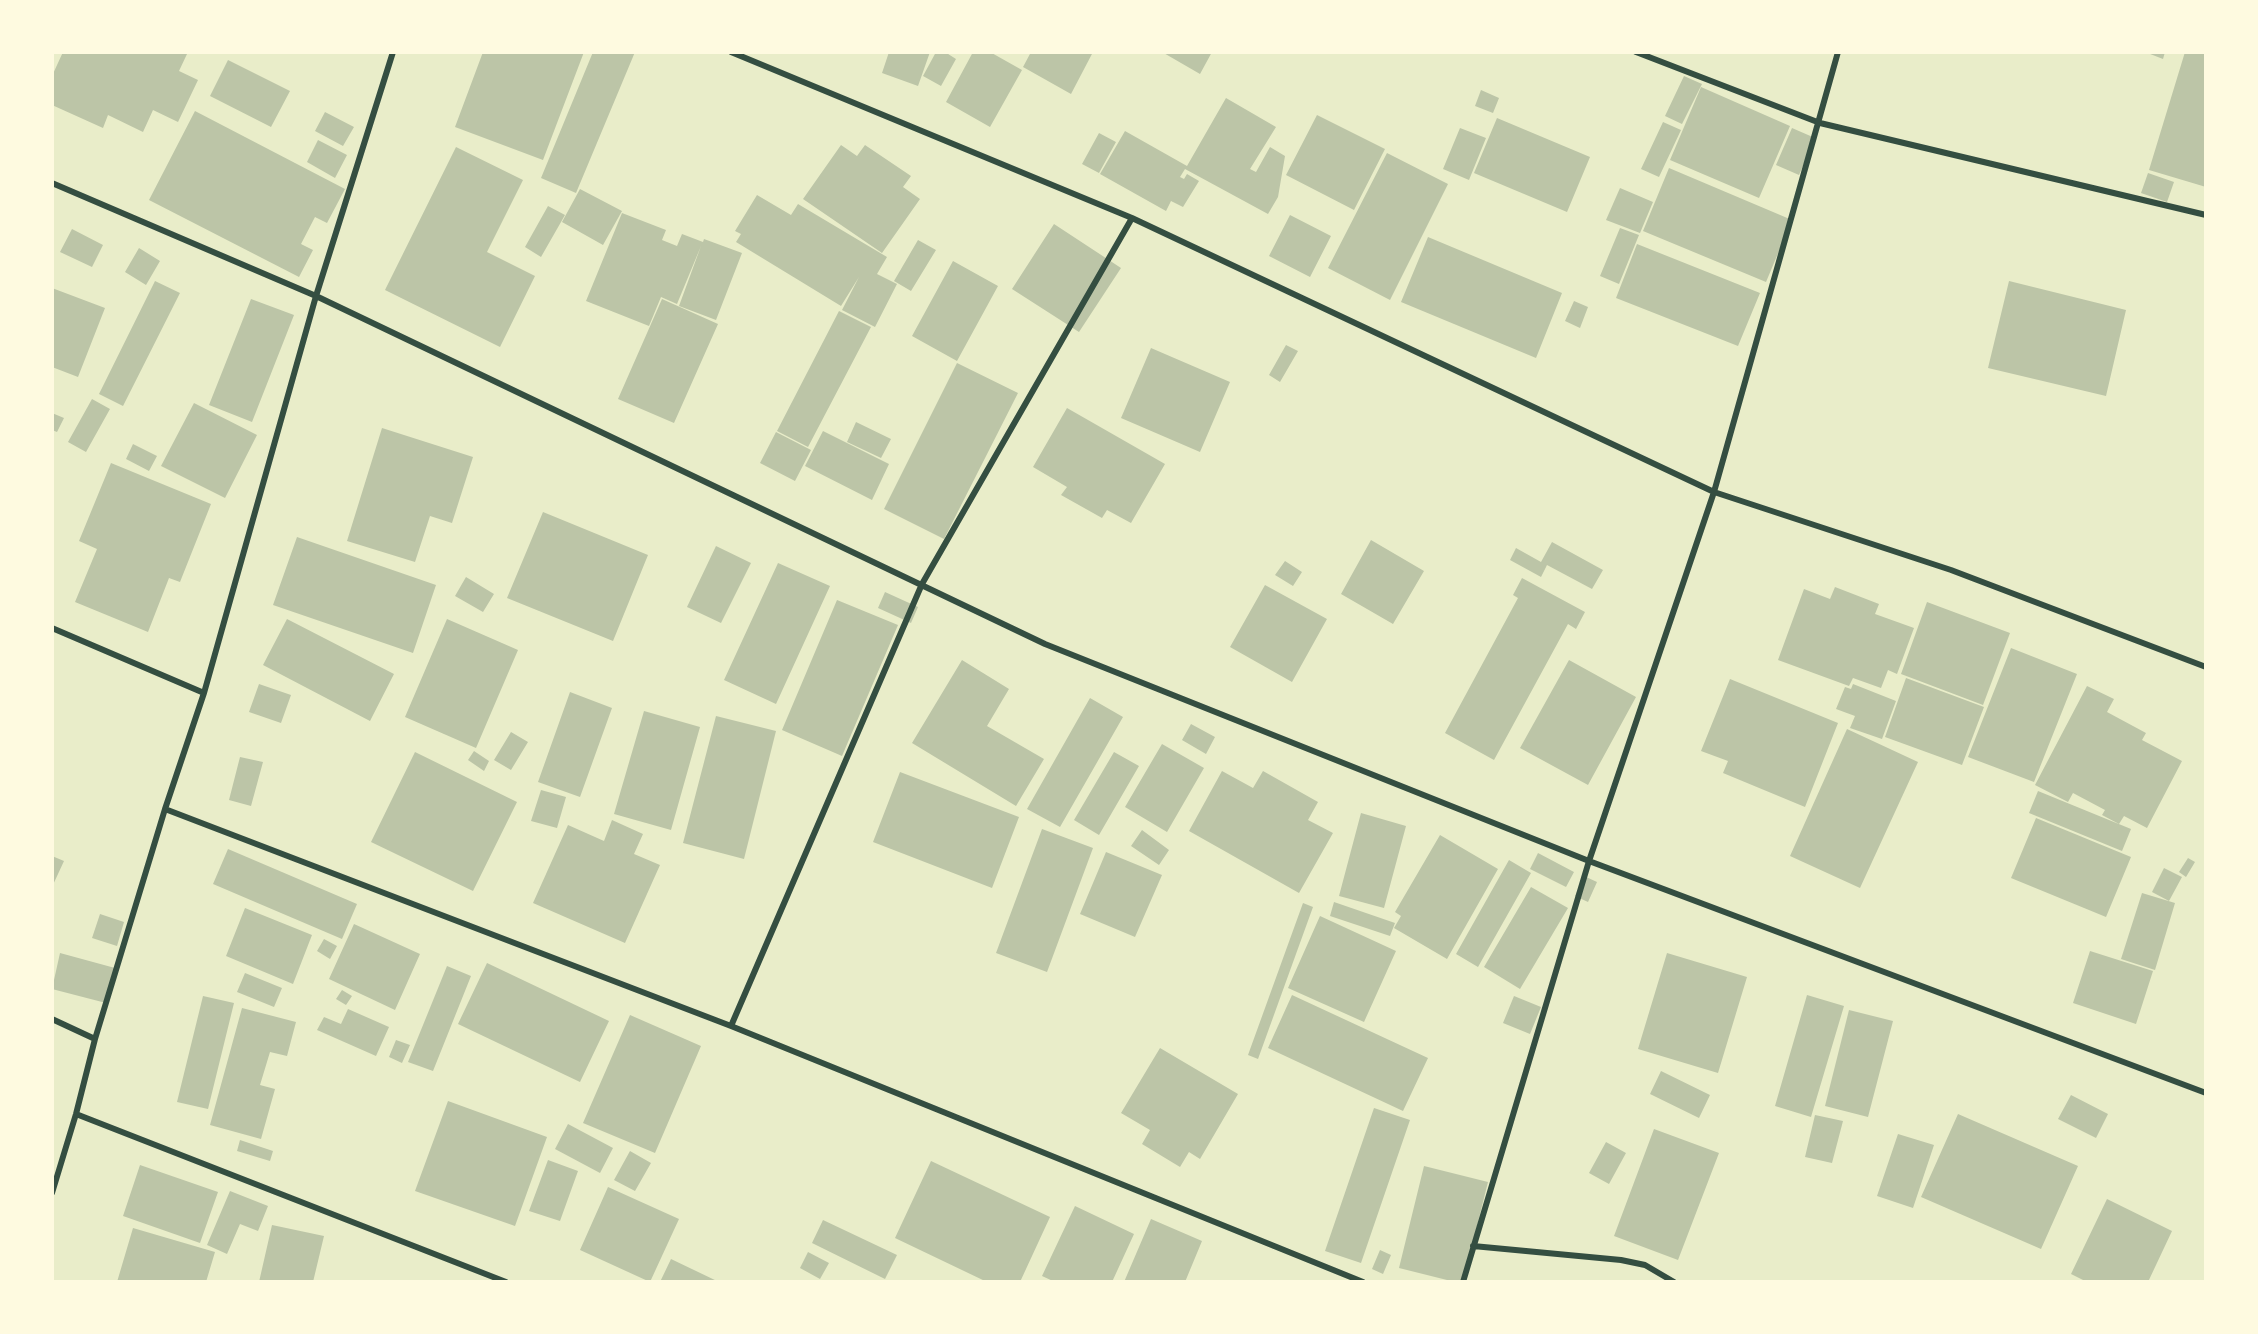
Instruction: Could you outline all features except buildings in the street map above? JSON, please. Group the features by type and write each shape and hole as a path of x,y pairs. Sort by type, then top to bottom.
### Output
{"street":[{"path":"52,1193 165,809 204,693 316,296 393,52"},
{"path":"730,52 1132,218 1714,492 1951,570 2205,667"},
{"path":"1636,52 1820,123 2205,215"},
{"path":"1462,1281 1589,861 1714,492 1820,123 1838,52"},
{"path":"52,183 316,296 1046,644 1589,861 2205,1093"},
{"path":"731,1026 922,584 1132,218"},
{"path":"52,628 204,693"},
{"path":"165,809 731,1026 1363,1281"},
{"path":"52,1019 96,1039"},
{"path":"76,1114 506,1281"},
{"path":"1473,1246 1621,1260 1645,1266 1674,1281"}]}
